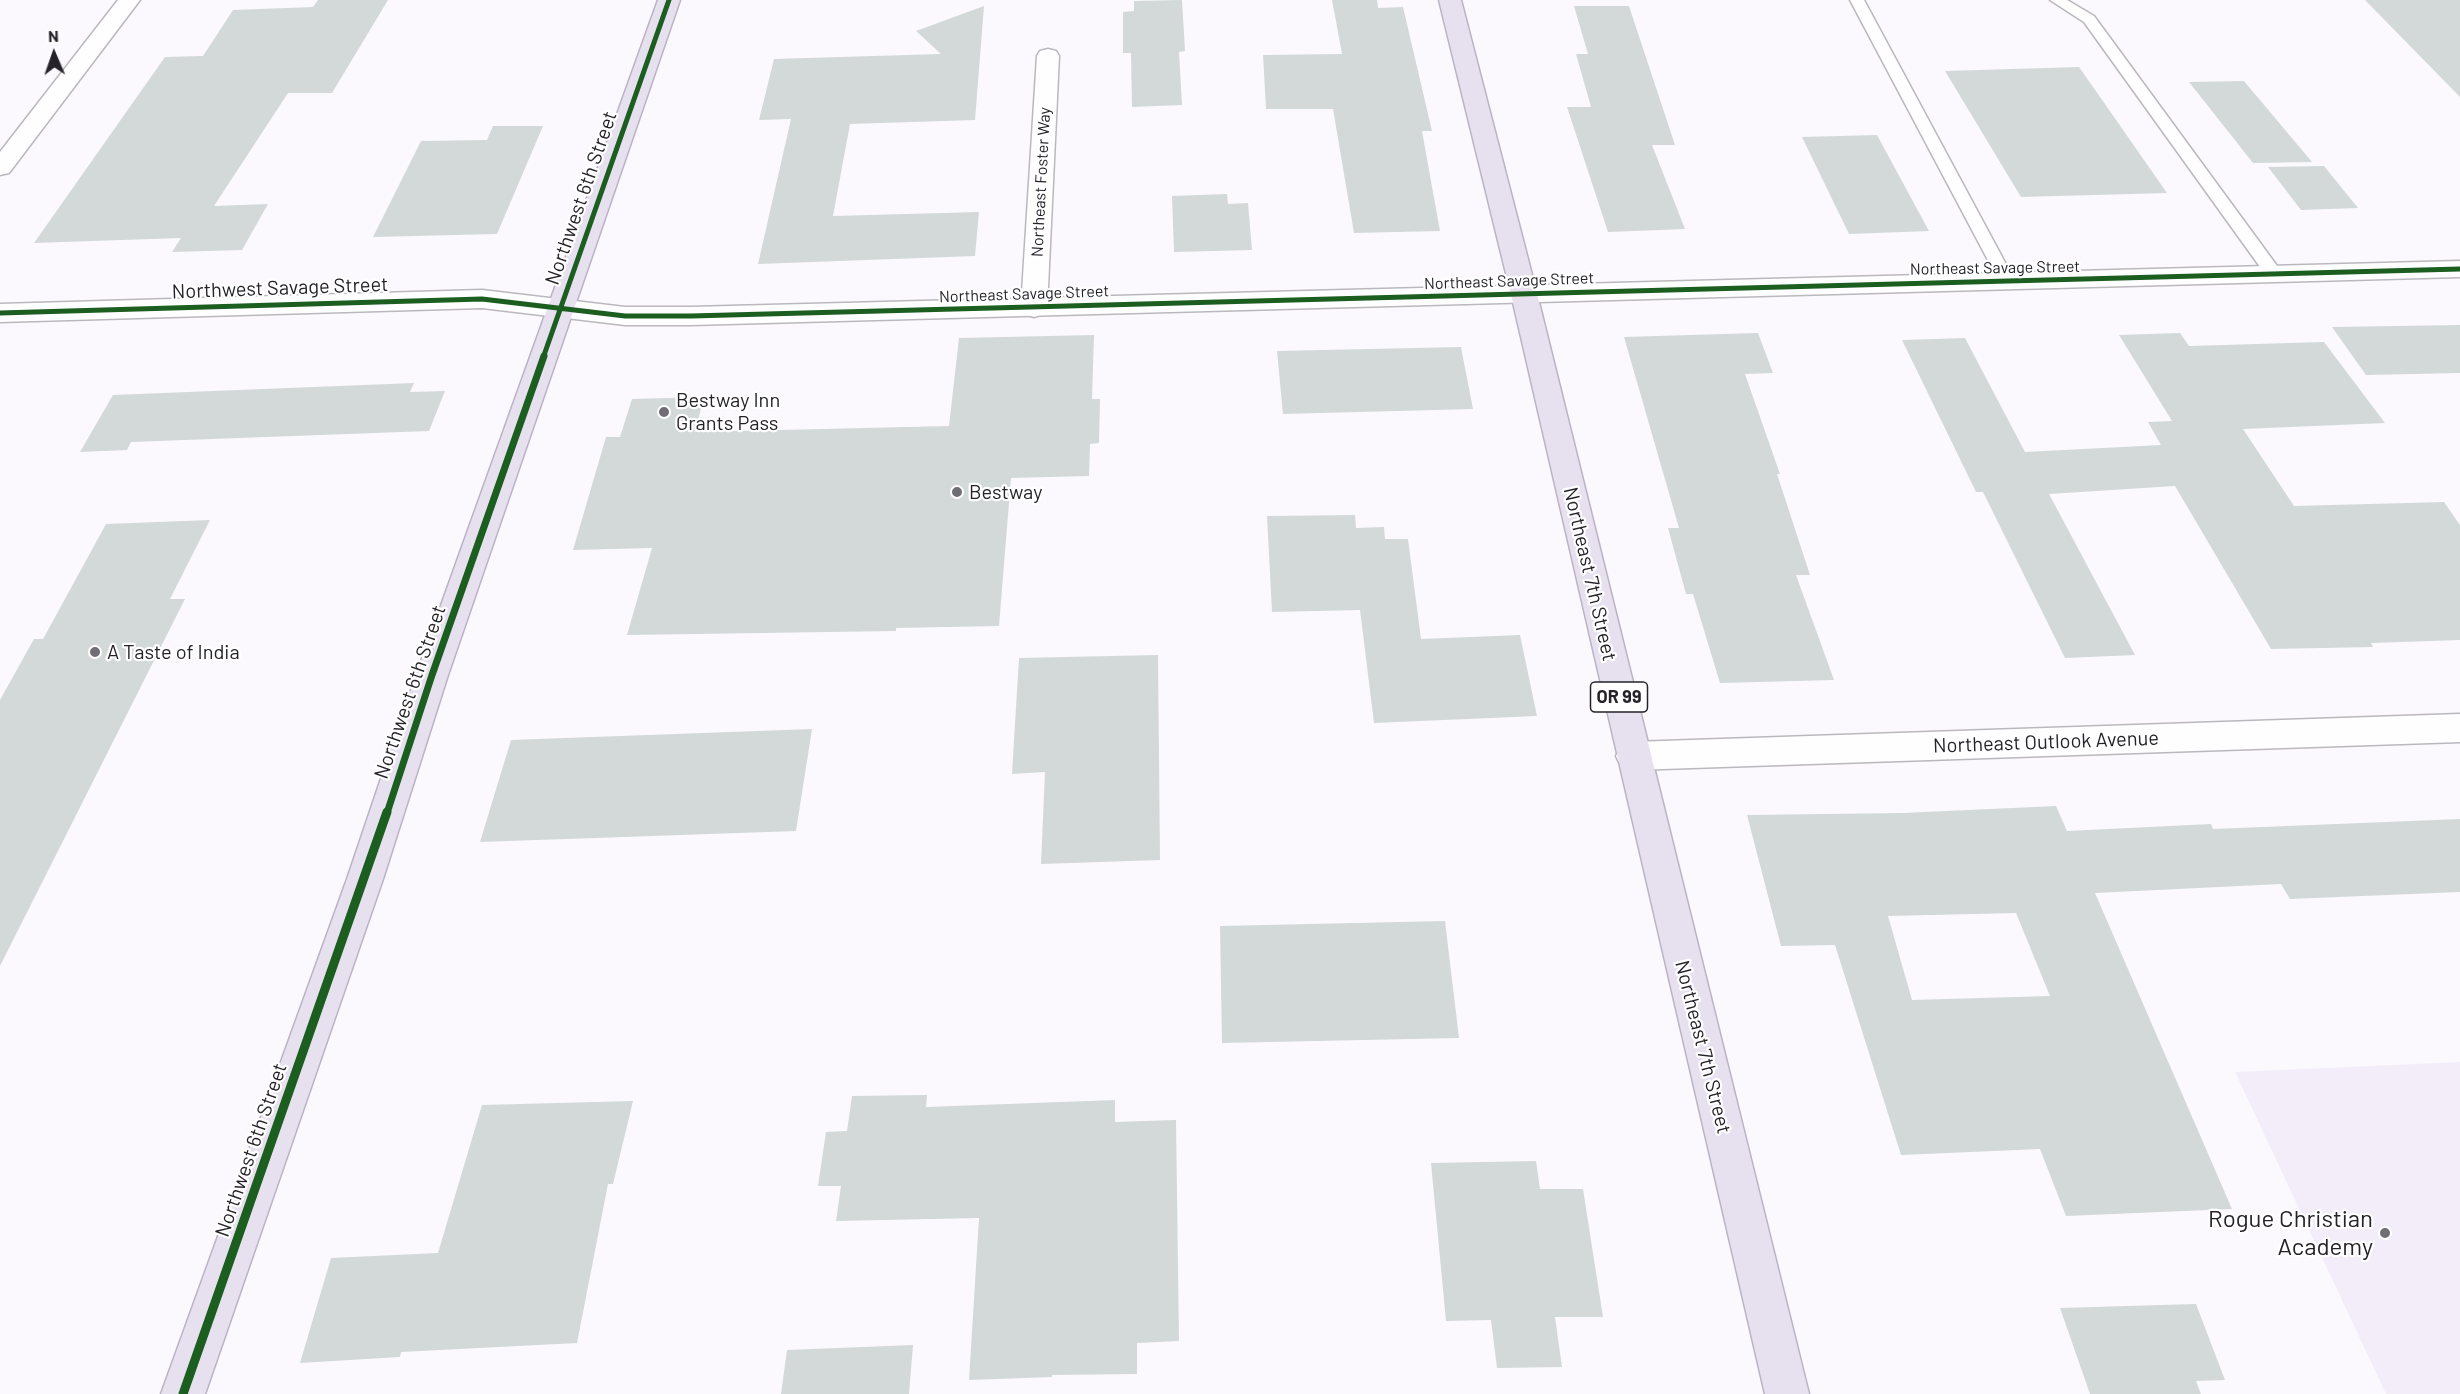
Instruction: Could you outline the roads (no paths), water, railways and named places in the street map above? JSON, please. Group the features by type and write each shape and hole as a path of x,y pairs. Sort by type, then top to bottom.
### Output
{"highway":[{"name":"Northwest 6th Street","path":"183,1394 365,879 432,675 669,0"},
{"name":"Northeast 7th Street","path":"1450,0 1524,294 1787,1394"}],"street":[{"path":"0,168 129,0"},
{"name":"Northeast Foster Way","path":"1034,308 1048,56"},
{"name":"Northeast Savage Street","path":"560,308 625,316 680,316 2460,269"},
{"name":"Northwest Savage Street","path":"0,313 482,299 560,308"},
{"name":"Northeast Outlook Avenue","path":"1633,756 2460,728"}],"lane":[{"path":"1857,0 2007,281"},
{"path":"2057,0 2089,19 2274,274"}],"place":[{"name":"Bestway Inn Grants Pass","path":"664,412"},
{"name":"Bestway","path":"957,492"},
{"name":"A Taste of India","path":"95,652"},
{"name":"Rogue Christian Academy","path":"2385,1233"}]}
